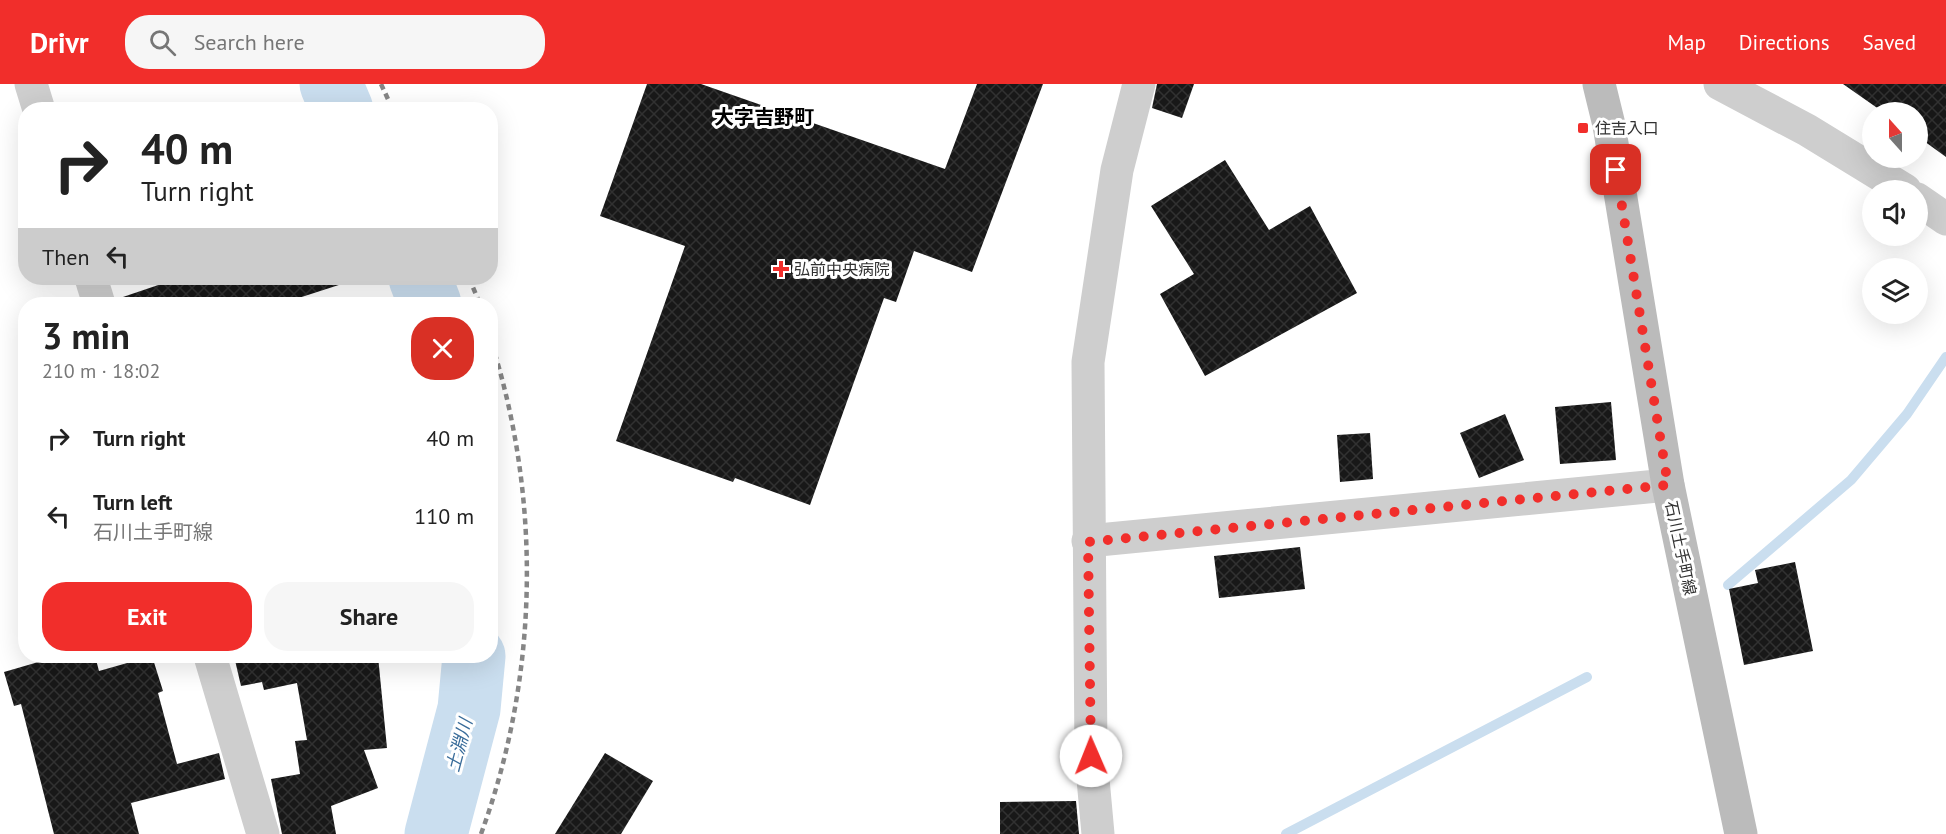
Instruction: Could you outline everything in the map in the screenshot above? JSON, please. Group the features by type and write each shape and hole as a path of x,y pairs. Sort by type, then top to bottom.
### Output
{"main road":[{"name":"石川土手町線","path":"1599,84 1609,125 1668,485 1741,834"}],"street":[{"path":"31,84 37,102"},
{"path":"1098,834 1091,756 1088,362 1117,170 1139,84"},
{"path":"1720,84 1807,130 1889,180"},
{"path":"1928,207 1946,219"},
{"path":"1088,542 1668,485"},
{"path":"212,663 263,834"}],"building":[{"path":"647,84 701,84 945,169 977,84 1043,84 972,272 914,251 896,302 884,298 810,505 735,478 733,482 616,441 685,246 600,216"},
{"path":"1157,84 1194,84 1182,118 1152,108"},
{"path":"1843,84 1946,84 1946,157 1928,144 1928,102 1869,102"},
{"path":"1225,160 1269,230 1310,206 1357,293 1205,376 1160,294 1194,274 1151,206"},
{"path":"158,285 339,285 302,297 123,297"},
{"path":"1611,402 1616,460 1560,464 1555,407"},
{"path":"1505,414 1524,460 1479,478 1460,433"},
{"path":"1370,433 1373,479 1340,482 1337,435"},
{"path":"1300,547 1305,589 1219,598 1214,556"},
{"path":"1795,562 1813,651 1744,665 1729,589 1758,583 1755,570"},
{"path":"35,663 97,663 99,671 127,663 154,663 163,691 158,693 177,764 219,753 225,779 131,803 139,834 54,834 21,704 14,706 4,672"},
{"path":"236,663 379,663 387,748 364,750 378,788 331,806 336,834 282,834 271,779 300,774 295,741 307,740 297,683 264,690 262,682 241,686"},
{"path":"605,753 653,781 621,834 555,834"},
{"path":"1076,801 1079,834 1000,834 1000,802"}],"waterway":[{"name":"土淵川","path":"331,84 339,102"},
{"name":"土淵川","path":"423,285 427,297"},
{"path":"1728,585 1851,480 1907,414 1946,357"},
{"name":"土淵川","path":"436,834 469,709 473,663"},
{"path":"1286,834 1587,677"}],"railway":[{"path":"381,84 389,102"},
{"path":"472,285 477,297"},
{"path":"481,834 500,774 514,712 523,650 527,587 525,524 519,461 498,367"}],"place":[{"name":"住吉入口","path":"1583,128"},
{"name":"弘前中央病院","path":"781,269"}],"district":[{"name":"大字吉野町","path":"764,117"}],"route":[{"path":"1091,756 1088,542 1668,485 1616,170"}]}
